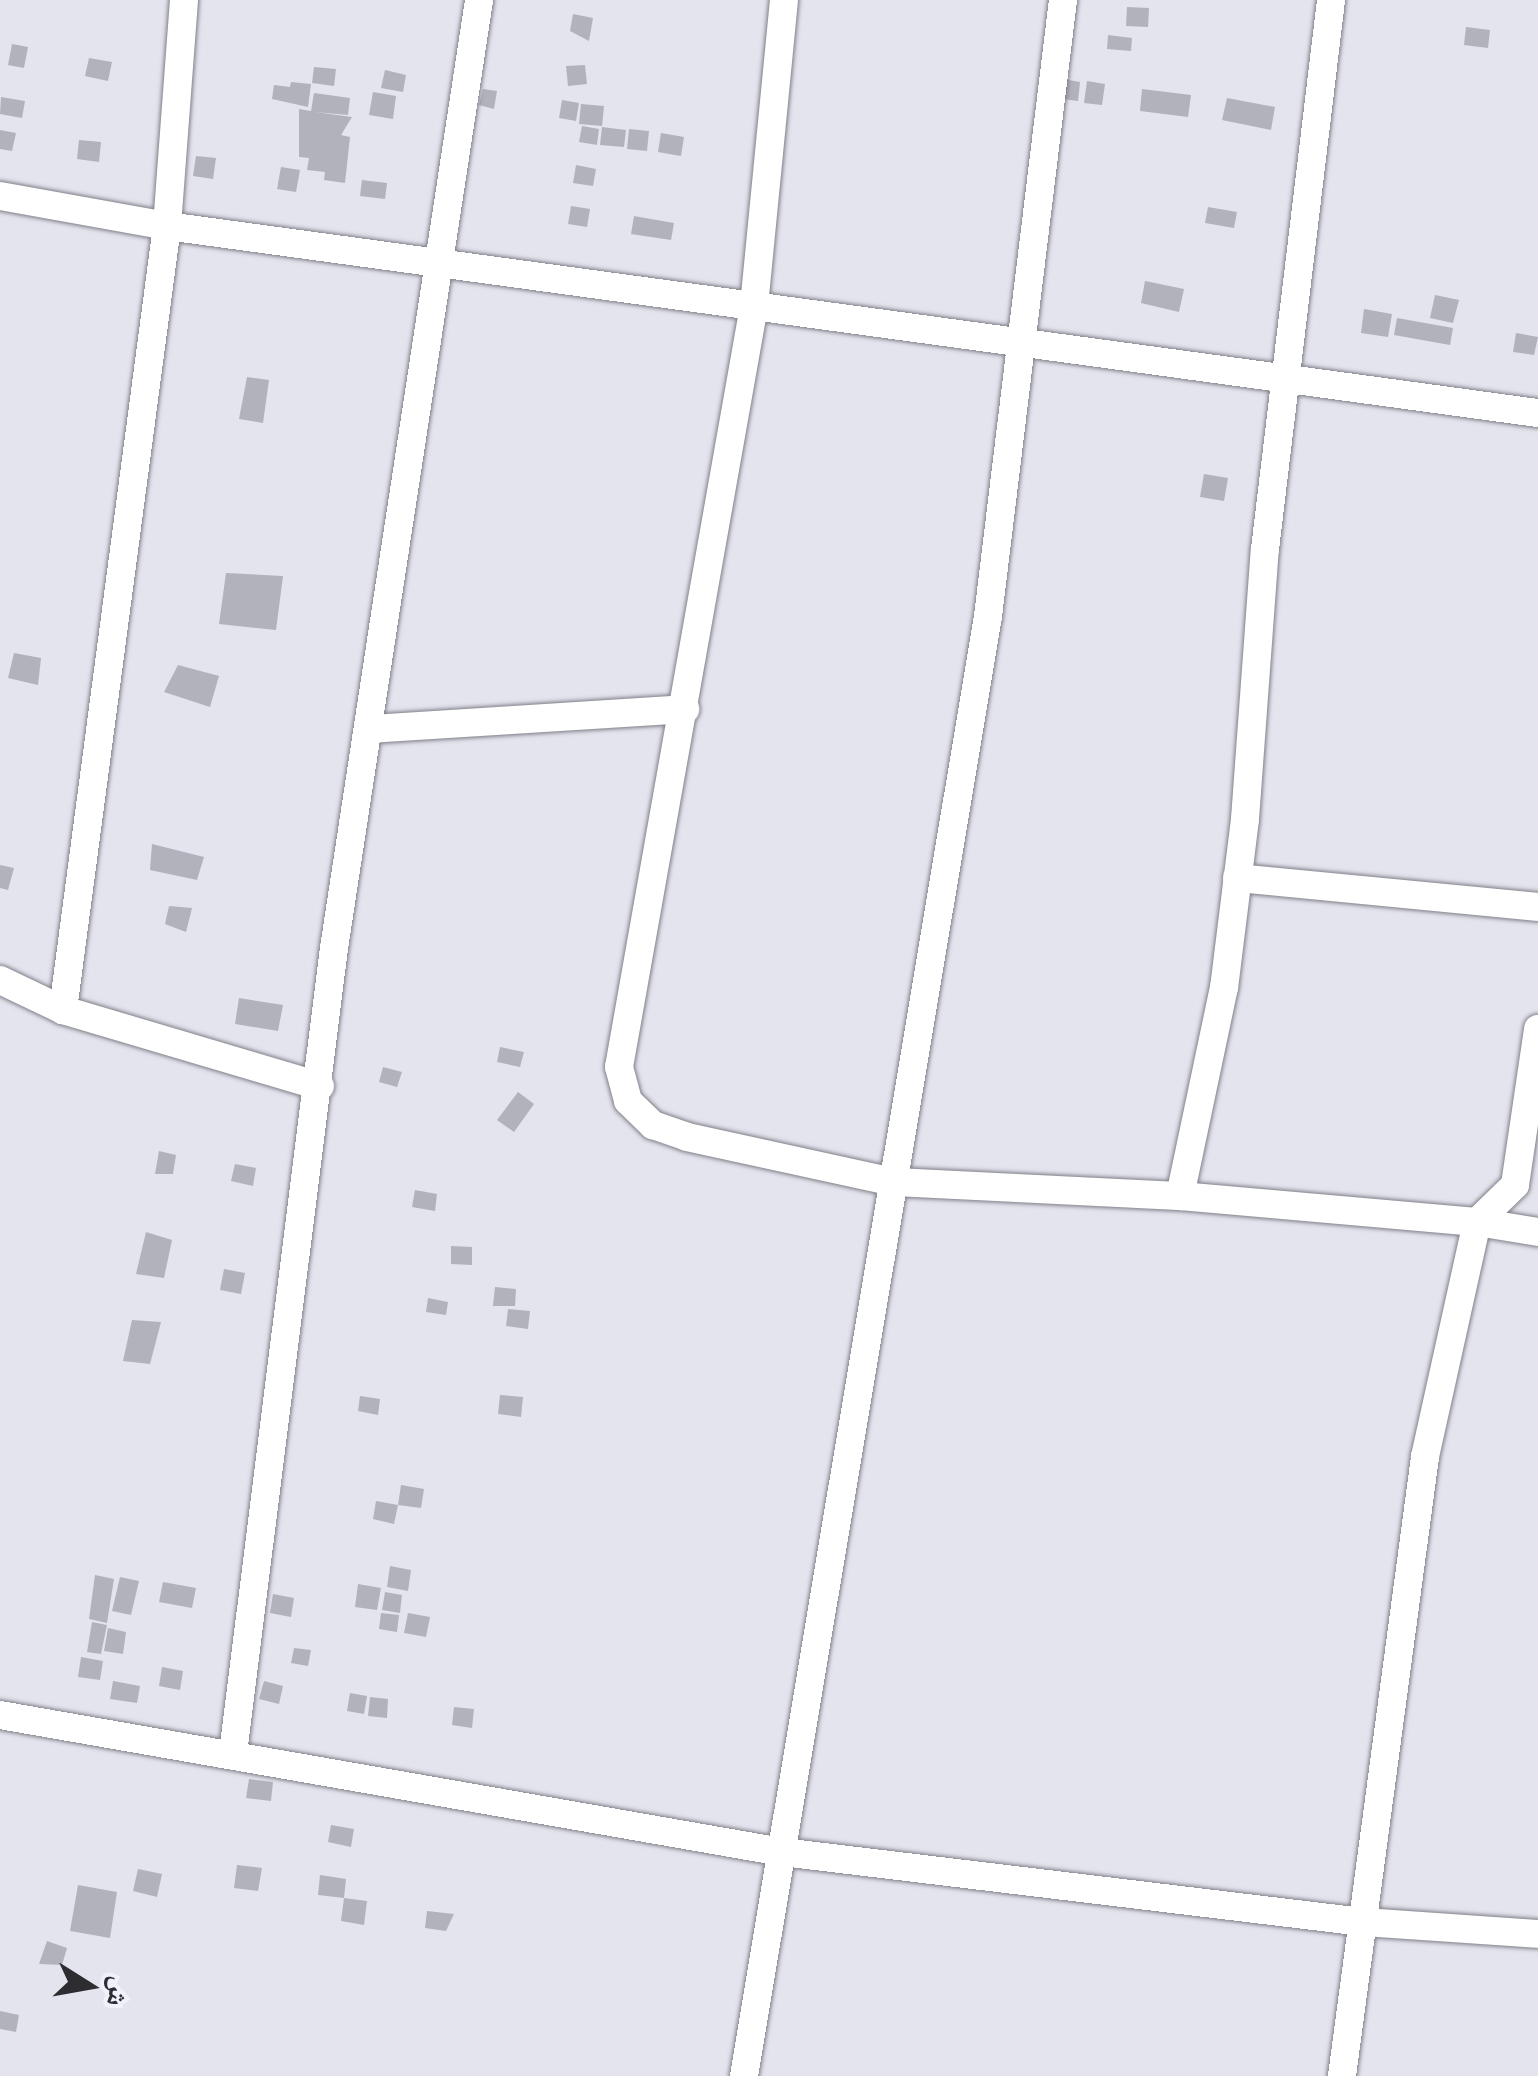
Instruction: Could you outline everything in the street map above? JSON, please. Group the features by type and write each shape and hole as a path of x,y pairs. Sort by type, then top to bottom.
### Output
{"street":[{"path":"63,1010 167,226 184,0"},
{"path":"234,1753 320,1086 479,0"},
{"path":"784,0 754,306 620,1067 628,1100 654,1124 686,1138 894,1182 1180,1196 1477,1222 1538,1232"},
{"path":"744,2076 988,616 1063,0"},
{"path":"1180,1196 1224,988 1238,878 1286,381 1330,0"},
{"path":"0,196 167,226 438,266 1538,413"},
{"path":"370,729 685,709"},
{"path":"1238,878 1538,906"},
{"path":"0,980 63,1010 320,1086"},
{"path":"1342,2076 1425,1456 1477,1222 1515,1185 1538,1029"},
{"path":"0,1714 782,1852 1362,1922 1538,1934"}],"building":[{"path":"1127,7 1149,8 1148,27 1126,26"},
{"path":"573,14 593,18 589,41 570,31"},
{"path":"1466,27 1490,30 1488,48 1464,45"},
{"path":"1108,35 1132,38 1131,51 1107,49"},
{"path":"12,44 28,47 24,68 8,65"},
{"path":"89,58 112,62 108,81 85,76"},
{"path":"585,65 587,84 568,86 566,66"},
{"path":"314,67 336,69 334,86 312,83"},
{"path":"385,70 406,75 403,92 381,88"},
{"path":"1058,78 1080,82 1078,101 1055,98"},
{"path":"1087,81 1105,84 1102,105 1084,103"},
{"path":"291,82 311,84 308,107 272,99 274,85 290,87"},
{"path":"483,89 497,91 494,109 479,105"},
{"path":"1142,89 1191,95 1188,117 1140,111"},
{"path":"373,92 396,96 393,119 369,115"},
{"path":"314,93 350,98 348,115 315,112 352,117 341,135 350,137 345,183 324,180 325,172 307,170 309,158 299,157 299,109 311,111"},
{"path":"1,97 25,101 22,118 0,114"},
{"path":"1227,98 1275,107 1271,130 1222,120"},
{"path":"562,100 579,103 576,121 559,118"},
{"path":"581,104 604,106 602,126 579,124"},
{"path":"582,126 599,129 597,145 579,142"},
{"path":"602,127 626,130 624,147 600,145"},
{"path":"629,129 649,131 647,151 627,149"},
{"path":"0,130 16,133 12,151 0,149"},
{"path":"661,133 684,137 681,156 658,152"},
{"path":"79,140 101,142 99,162 77,159"},
{"path":"196,156 216,158 213,179 193,176"},
{"path":"576,165 596,169 593,186 573,183"},
{"path":"281,167 300,170 296,192 277,189"},
{"path":"362,180 387,183 385,199 360,196"},
{"path":"571,206 590,209 587,227 568,224"},
{"path":"1208,207 1237,212 1234,228 1205,223"},
{"path":"634,216 674,223 671,240 631,234"},
{"path":"1145,281 1184,289 1179,312 1141,303"},
{"path":"1435,295 1459,300 1453,323 1430,318"},
{"path":"1364,309 1392,314 1388,337 1361,333"},
{"path":"1397,318 1453,328 1450,345 1394,335"},
{"path":"1516,333 1538,337 1534,355 1513,352"},
{"path":"247,377 269,380 263,423 239,419"},
{"path":"1204,474 1228,478 1224,501 1200,497"},
{"path":"226,573 283,576 276,630 219,624"},
{"path":"14,653 41,658 38,685 8,678"},
{"path":"178,665 219,676 210,707 164,692"},
{"path":"152,844 204,857 197,880 150,870"},
{"path":"0,865 14,868 8,890 0,888"},
{"path":"169,906 192,908 186,932 165,924"},
{"path":"239,998 283,1005 278,1031 235,1024"},
{"path":"500,1047 524,1052 520,1067 497,1062"},
{"path":"383,1067 402,1072 397,1087 379,1082"},
{"path":"518,1092 534,1104 514,1132 497,1120"},
{"path":"159,1151 176,1155 173,1174 155,1174"},
{"path":"235,1164 256,1168 253,1186 231,1181"},
{"path":"415,1190 437,1194 435,1211 412,1207"},
{"path":"146,1232 172,1240 164,1278 136,1274"},
{"path":"451,1246 472,1247 472,1265 451,1264"},
{"path":"224,1269 245,1273 241,1294 220,1290"},
{"path":"495,1287 516,1289 515,1306 493,1306"},
{"path":"428,1298 448,1302 446,1315 426,1312"},
{"path":"508,1309 530,1311 528,1329 506,1326"},
{"path":"132,1320 161,1322 150,1364 123,1361"},
{"path":"500,1395 523,1397 521,1417 498,1414"},
{"path":"360,1396 380,1399 378,1415 358,1411"},
{"path":"401,1485 424,1489 421,1508 398,1505"},
{"path":"376,1501 398,1505 394,1524 373,1519"},
{"path":"390,1566 411,1570 408,1591 387,1587"},
{"path":"95,1575 114,1579 107,1623 89,1619"},
{"path":"120,1577 139,1581 131,1615 112,1611"},
{"path":"163,1582 196,1588 192,1608 159,1602"},
{"path":"358,1584 381,1588 377,1610 355,1607"},
{"path":"385,1592 402,1595 400,1613 382,1610"},
{"path":"273,1594 294,1598 291,1617 270,1613"},
{"path":"381,1613 399,1615 397,1632 379,1629"},
{"path":"408,1613 430,1617 426,1637 404,1633"},
{"path":"92,1622 107,1625 101,1654 87,1652"},
{"path":"108,1628 126,1632 123,1654 104,1651"},
{"path":"294,1648 311,1650 308,1666 291,1663"},
{"path":"81,1657 103,1661 100,1680 78,1677"},
{"path":"162,1667 183,1671 180,1690 159,1686"},
{"path":"113,1681 140,1686 137,1703 110,1699"},
{"path":"264,1681 283,1686 279,1704 259,1699"},
{"path":"350,1693 367,1696 364,1714 347,1711"},
{"path":"370,1697 388,1699 387,1718 368,1716"},
{"path":"454,1707 474,1709 472,1728 452,1725"},
{"path":"249,1779 273,1782 271,1801 246,1798"},
{"path":"331,1825 354,1829 351,1847 328,1842"},
{"path":"237,1865 262,1868 258,1891 234,1888"},
{"path":"138,1869 162,1874 157,1897 133,1891"},
{"path":"320,1875 346,1879 344,1898 318,1895"},
{"path":"78,1885 117,1892 110,1938 70,1931"},
{"path":"344,1898 367,1901 364,1925 341,1921"},
{"path":"427,1911 454,1914 446,1931 425,1928"},
{"path":"47,1941 67,1948 62,1965 39,1964"},
{"path":"0,2011 19,2015 16,2032 0,2029"}]}
